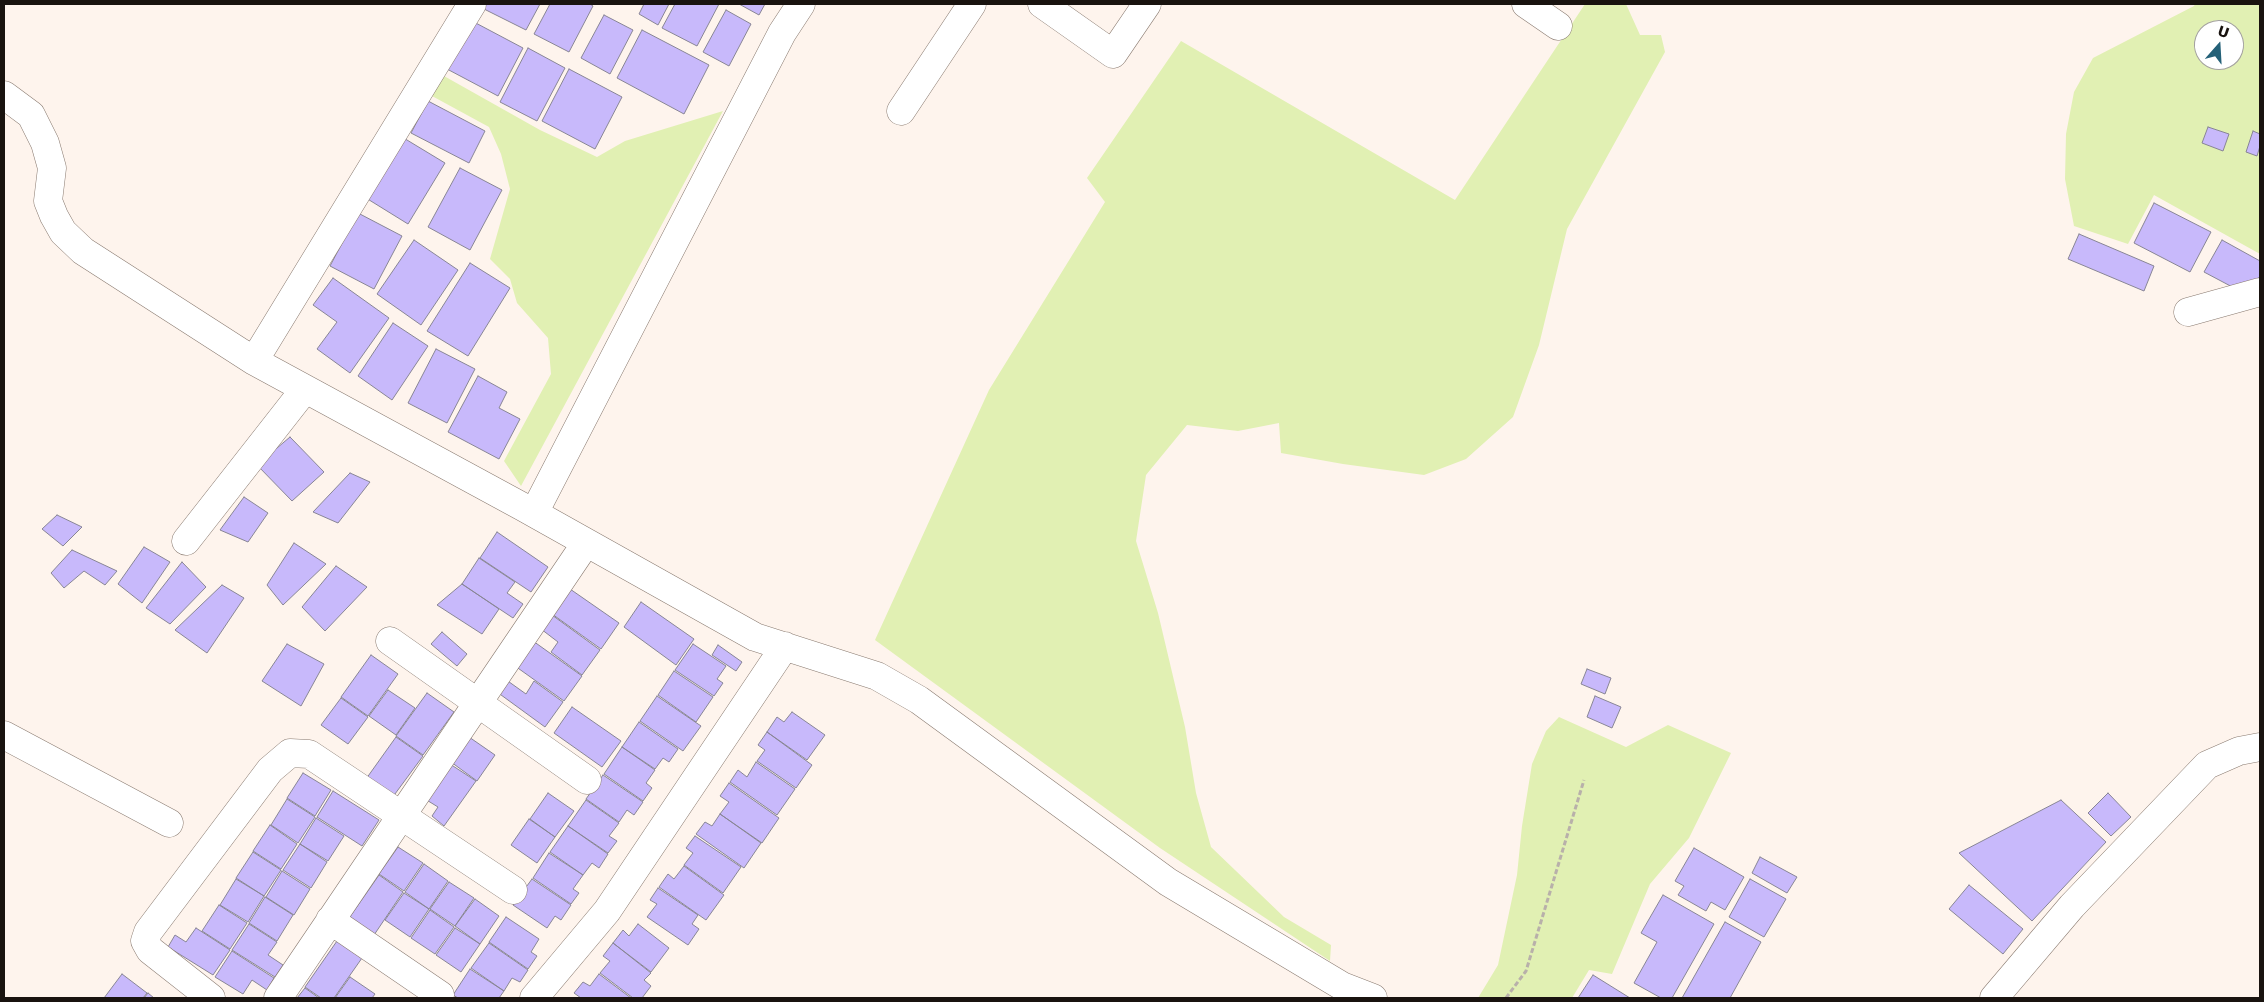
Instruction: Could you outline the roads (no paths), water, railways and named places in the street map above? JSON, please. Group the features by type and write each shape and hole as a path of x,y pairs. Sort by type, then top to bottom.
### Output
{"street":[{"path":"254,361 472,4"},
{"path":"534,513 782,33 801,4"},
{"path":"900,111 972,4"},
{"path":"1042,4 1113,54 1147,4"},
{"path":"1526,4 1558,26"},
{"path":"4,95 31,115 45,143 52,168 48,201 63,232 84,251 254,361 534,513 755,637 877,676 919,700 1168,882 1342,986 1373,998"},
{"path":"2188,312 2260,292"},
{"path":"186,541 305,389"},
{"path":"278,998 586,543"},
{"path":"390,641 587,780"},
{"path":"534,998 607,910 785,646"},
{"path":"4,735 169,823"},
{"path":"1994,998 2072,906 2208,765 2239,751 2260,747"},
{"path":"211,998 150,950 145,941 148,932 270,770 290,753 308,754 513,890"},
{"path":"330,920 440,995"}]}
